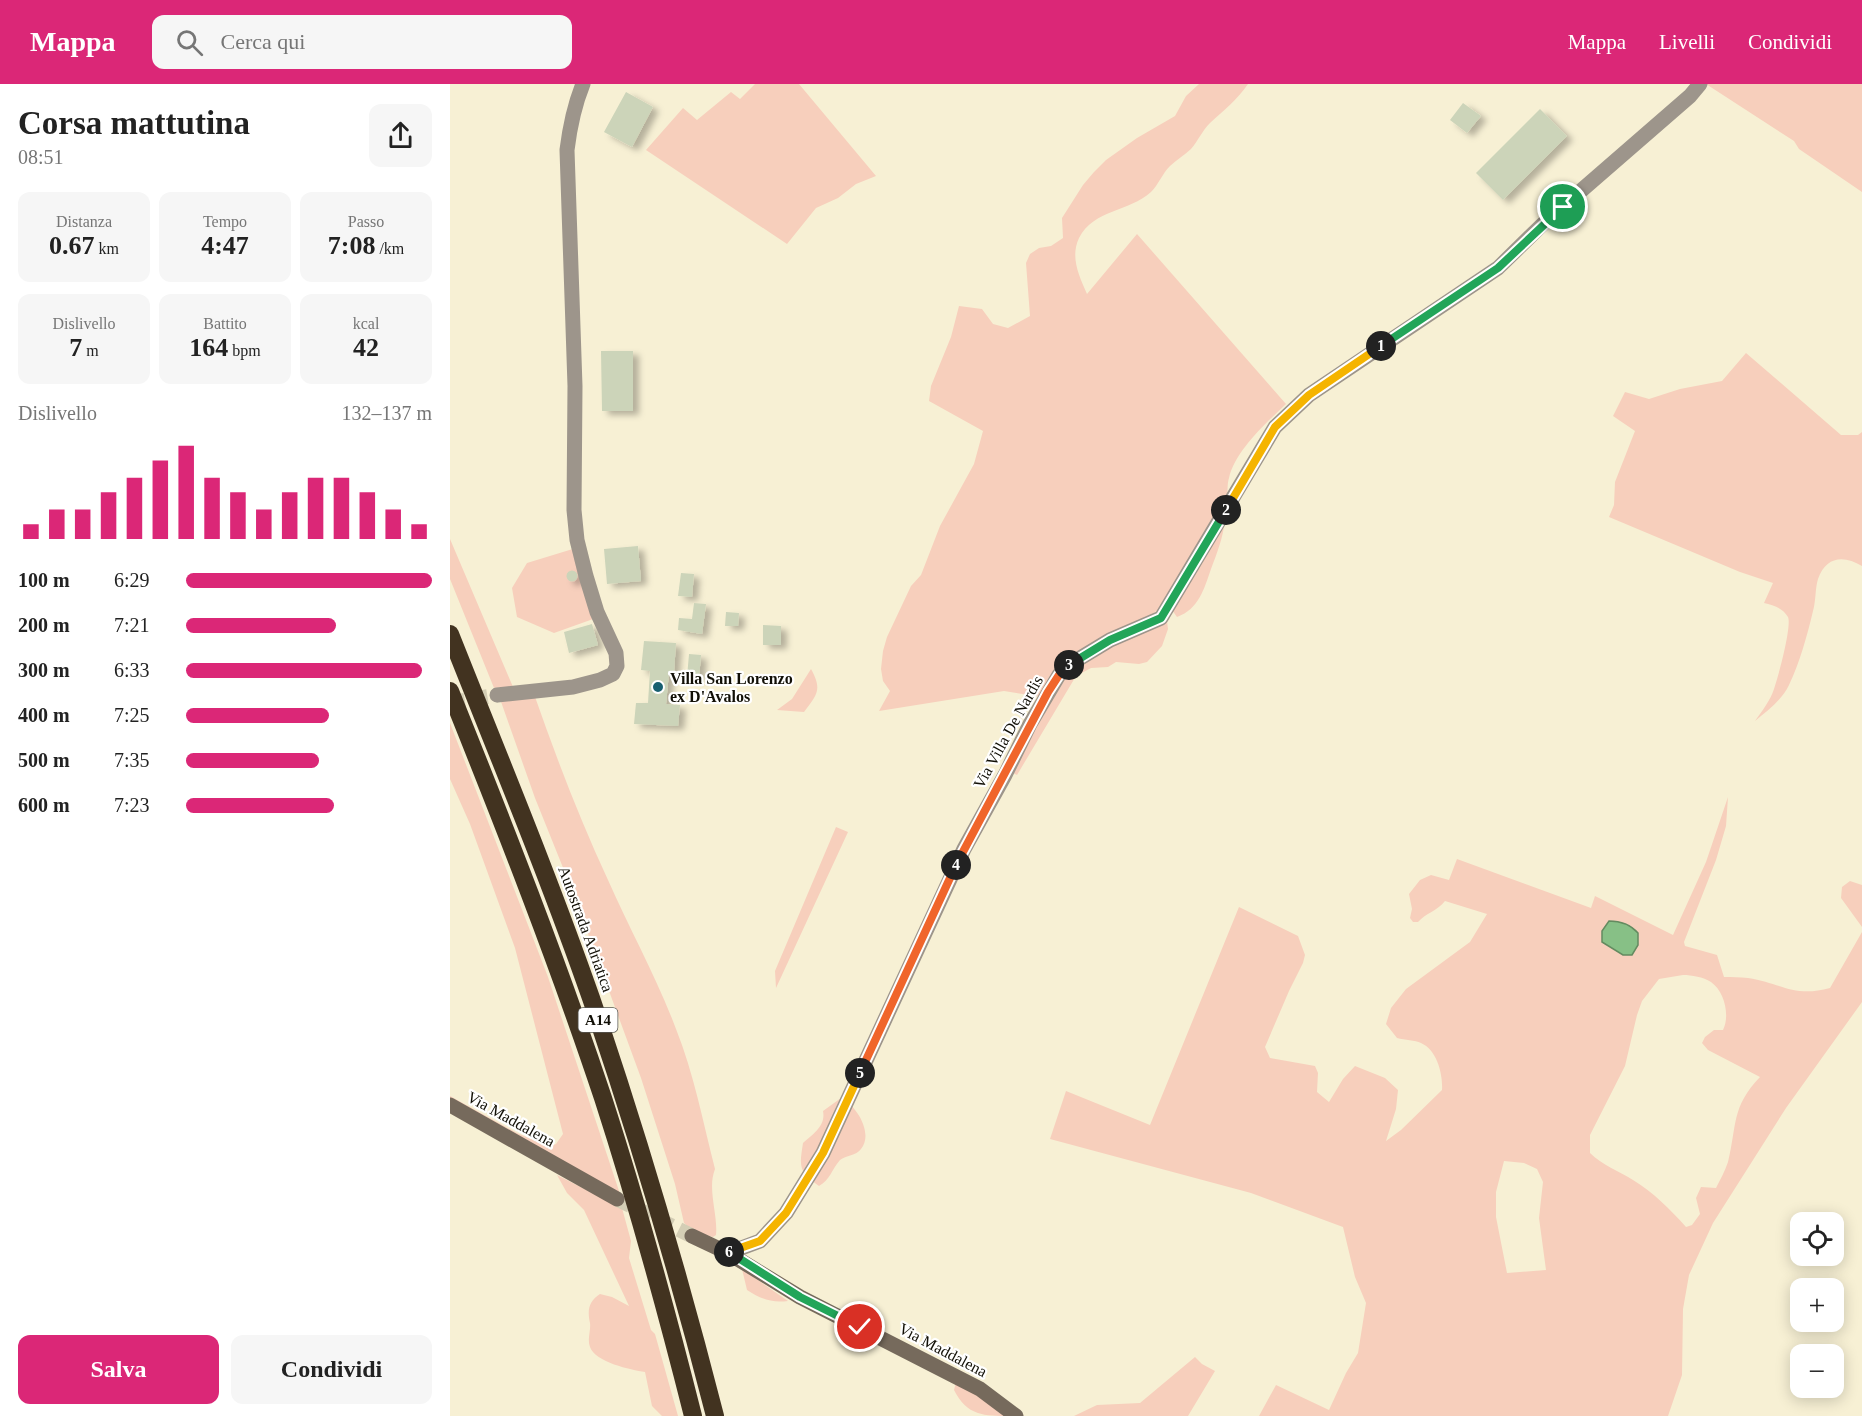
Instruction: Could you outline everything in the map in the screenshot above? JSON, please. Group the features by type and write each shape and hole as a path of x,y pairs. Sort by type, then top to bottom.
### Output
{"highway":[{"name":"Autostrada Adriatica","path":"450,634 553,893 603,1033 647,1170 715,1416"},
{"name":"A14","path":"450,691 532,900 603,1099 641,1224 693,1416"}],"street":[{"path":"497,695 582,685 613,674 617,666 616,653 608,639 586,576 577,540 574,510 575,387 567,150 571,119 583,84"},
{"name":"Via Villa De Nardis","path":"728,1253 760,1241 786,1213 823,1153 964,849 1030,724 1059,675 1072,663 1110,640 1161,618 1275,427 1300,403 1498,268 1554,214 1690,96 1700,84"},
{"name":"Via Maddalena","path":"450,1105 617,1199"},
{"name":"Via Maddalena","path":"692,1236 728,1253 800,1297 980,1389 1016,1416"}],"shaded area":[{"path":"755,84 799,84 876,176 856,184 838,198 816,208 787,244 646,150 683,108 697,120 731,92 740,99"},
{"path":"1199,84 1248,84 1235,100 1207,126 1191,149 1167,169 1151,192 1133,204 1093,221 1085,229 1076,245 1075,259 1087,294 1137,234 1286,404 1245,447 1238,458 1229,478 1227,497 1158,610 1142,621 1105,636 1042,697 1004,691 879,711 890,691 883,681 881,669 887,637 911,586 921,575 940,526 974,464 983,431 929,401 931,386 951,337 959,306 982,309 993,324 1008,328 1030,316 1026,263 1030,254 1039,248 1051,246 1063,238 1062,218 1094,172 1106,160 1137,138 1175,116 1186,96"},
{"path":"1706,84 1862,84 1862,192 1799,149 1794,141"},
{"path":"1746,353 1841,435 1858,435 1862,432 1862,566 1842,559 1831,562 1821,571 1808,630 1793,676 1782,696 1755,721 1774,689 1788,630 1789,622 1786,614 1778,607 1764,603 1773,583 1740,572 1609,517 1614,505 1615,482 1635,431 1613,416 1625,392 1649,399 1680,389 1722,381"},
{"path":"1225,520 1220,545 1203,591 1191,609 1177,617 1172,610"},
{"path":"450,539 513,687 494,688 450,579"},
{"path":"576,548 596,618 554,633 517,617 512,588 527,563"},
{"path":"1167,621 1168,629 1162,646 1147,662 1139,664 1116,662 1108,667 1091,668 1076,676 1017,775 1011,772 1050,698 1075,666 1105,648"},
{"path":"811,669 817,682 817,691 804,712 777,710 792,699"},
{"path":"534,694 588,834 669,1010 688,1063 715,1169 712,1193 716,1235 713,1237 694,1232 684,1223 675,1184 641,1078 499,696"},
{"path":"450,723 548,977 621,1197 450,1099 450,1096 517,1133 549,1147 556,1144 563,1134 515,948 470,824 450,779"},
{"path":"1728,797 1726,826 1716,860 1684,942 1685,946 1717,955 1724,977 1760,980 1797,991 1817,991 1830,988 1862,932 1862,1002 1786,1108 1713,1223 1689,1275 1683,1309 1682,1375 1668,1416 1259,1416 1276,1385 1329,1410 1358,1353 1366,1303 1355,1277 1343,1227 1251,1193 1050,1139 1066,1091 1150,1125 1239,907 1298,936 1305,955 1265,1047 1270,1058 1315,1066 1318,1073 1317,1092 1329,1102 1343,1079 1355,1066 1385,1078 1398,1090 1396,1109 1386,1141 1401,1130 1442,1090 1440,1070 1427,1046 1419,1042 1397,1038 1386,1024 1391,1008 1406,989 1470,942 1487,914 1445,901 1418,922 1413,922 1410,918 1412,909 1409,894 1420,880 1431,875 1449,880 1457,859 1591,908 1595,896 1673,935 1706,862","holes":["1683,975 1711,982 1720,992 1725,1004 1726,1018 1723,1030 1714,1030 1705,1037 1702,1043 1708,1050 1760,1077 1744,1098 1736,1117 1728,1162 1716,1188 1701,1187 1696,1198 1700,1214 1692,1225 1686,1227 1648,1190 1590,1153 1590,1135 1625,1066 1642,1001 1659,979","1504,1161 1524,1163 1537,1169 1543,1182 1539,1218 1546,1270 1507,1273 1496,1217 1496,1192"]},
{"path":"836,827 848,832 776,988 775,971"},
{"path":"1850,881 1862,885 1862,927 1841,898 1842,887"},
{"path":"1609,921 1625,924 1638,933 1638,945 1632,955 1623,955 1602,942 1602,931"},
{"path":"841,1098 862,1120 864,1143 859,1151 840,1160 828,1178 819,1186 802,1168 803,1143 821,1125 823,1111"},
{"path":"557,1175 622,1208 631,1241 629,1258 651,1330 655,1334 678,1416 662,1416 652,1406 645,1372 606,1361 590,1347 589,1310 593,1300 600,1294 612,1297 629,1306 584,1210 567,1193"},
{"path":"742,1269 788,1301 766,1300 747,1290"},
{"path":"1195,1357 1215,1371 1188,1416 1074,1416 1097,1405 1140,1403"},
{"path":"956,1382 1011,1416 985,1415 971,1410 959,1399 954,1390"}],"building":[{"path":"626,92 653,107 632,147 604,132"},
{"path":"1463,103 1481,116 1467,133 1450,120"},
{"path":"1540,109 1567,136 1503,200 1476,173"},
{"path":"601,351 633,351 633,411 602,411"},
{"path":"638,546 641,581 607,584 604,549"},
{"path":"572,571 576,572 576,580 572,581 568,580 567,576 568,572"},
{"path":"681,573 694,574 692,597 678,596"},
{"path":"694,603 706,604 702,634 678,630 679,618 692,619"},
{"path":"726,612 739,613 738,626 725,626"},
{"path":"592,624 598,645 569,653 564,632"},
{"path":"763,625 781,626 781,645 763,645"},
{"name":"Villa San Lorenzo ex D'Avalos","path":"644,641 676,643 674,672 669,672 666,704 680,705 678,726 634,724 636,703 648,703 650,671 641,670"},
{"path":"689,654 701,655 699,678 687,677"}],"tunnel":[{"path":"450,703 497,695"},
{"path":"617,1199 692,1236"}],"place":[{"name":"Villa San Lorenzo ex D'Avalos","path":"658,687"}],"route":[{"path":"860,1327 800,1297 728,1253 760,1241 786,1213 823,1153 964,849 1048,692 1059,675 1072,663 1110,640 1161,618 1275,427 1309,395 1498,268 1563,207"}]}
